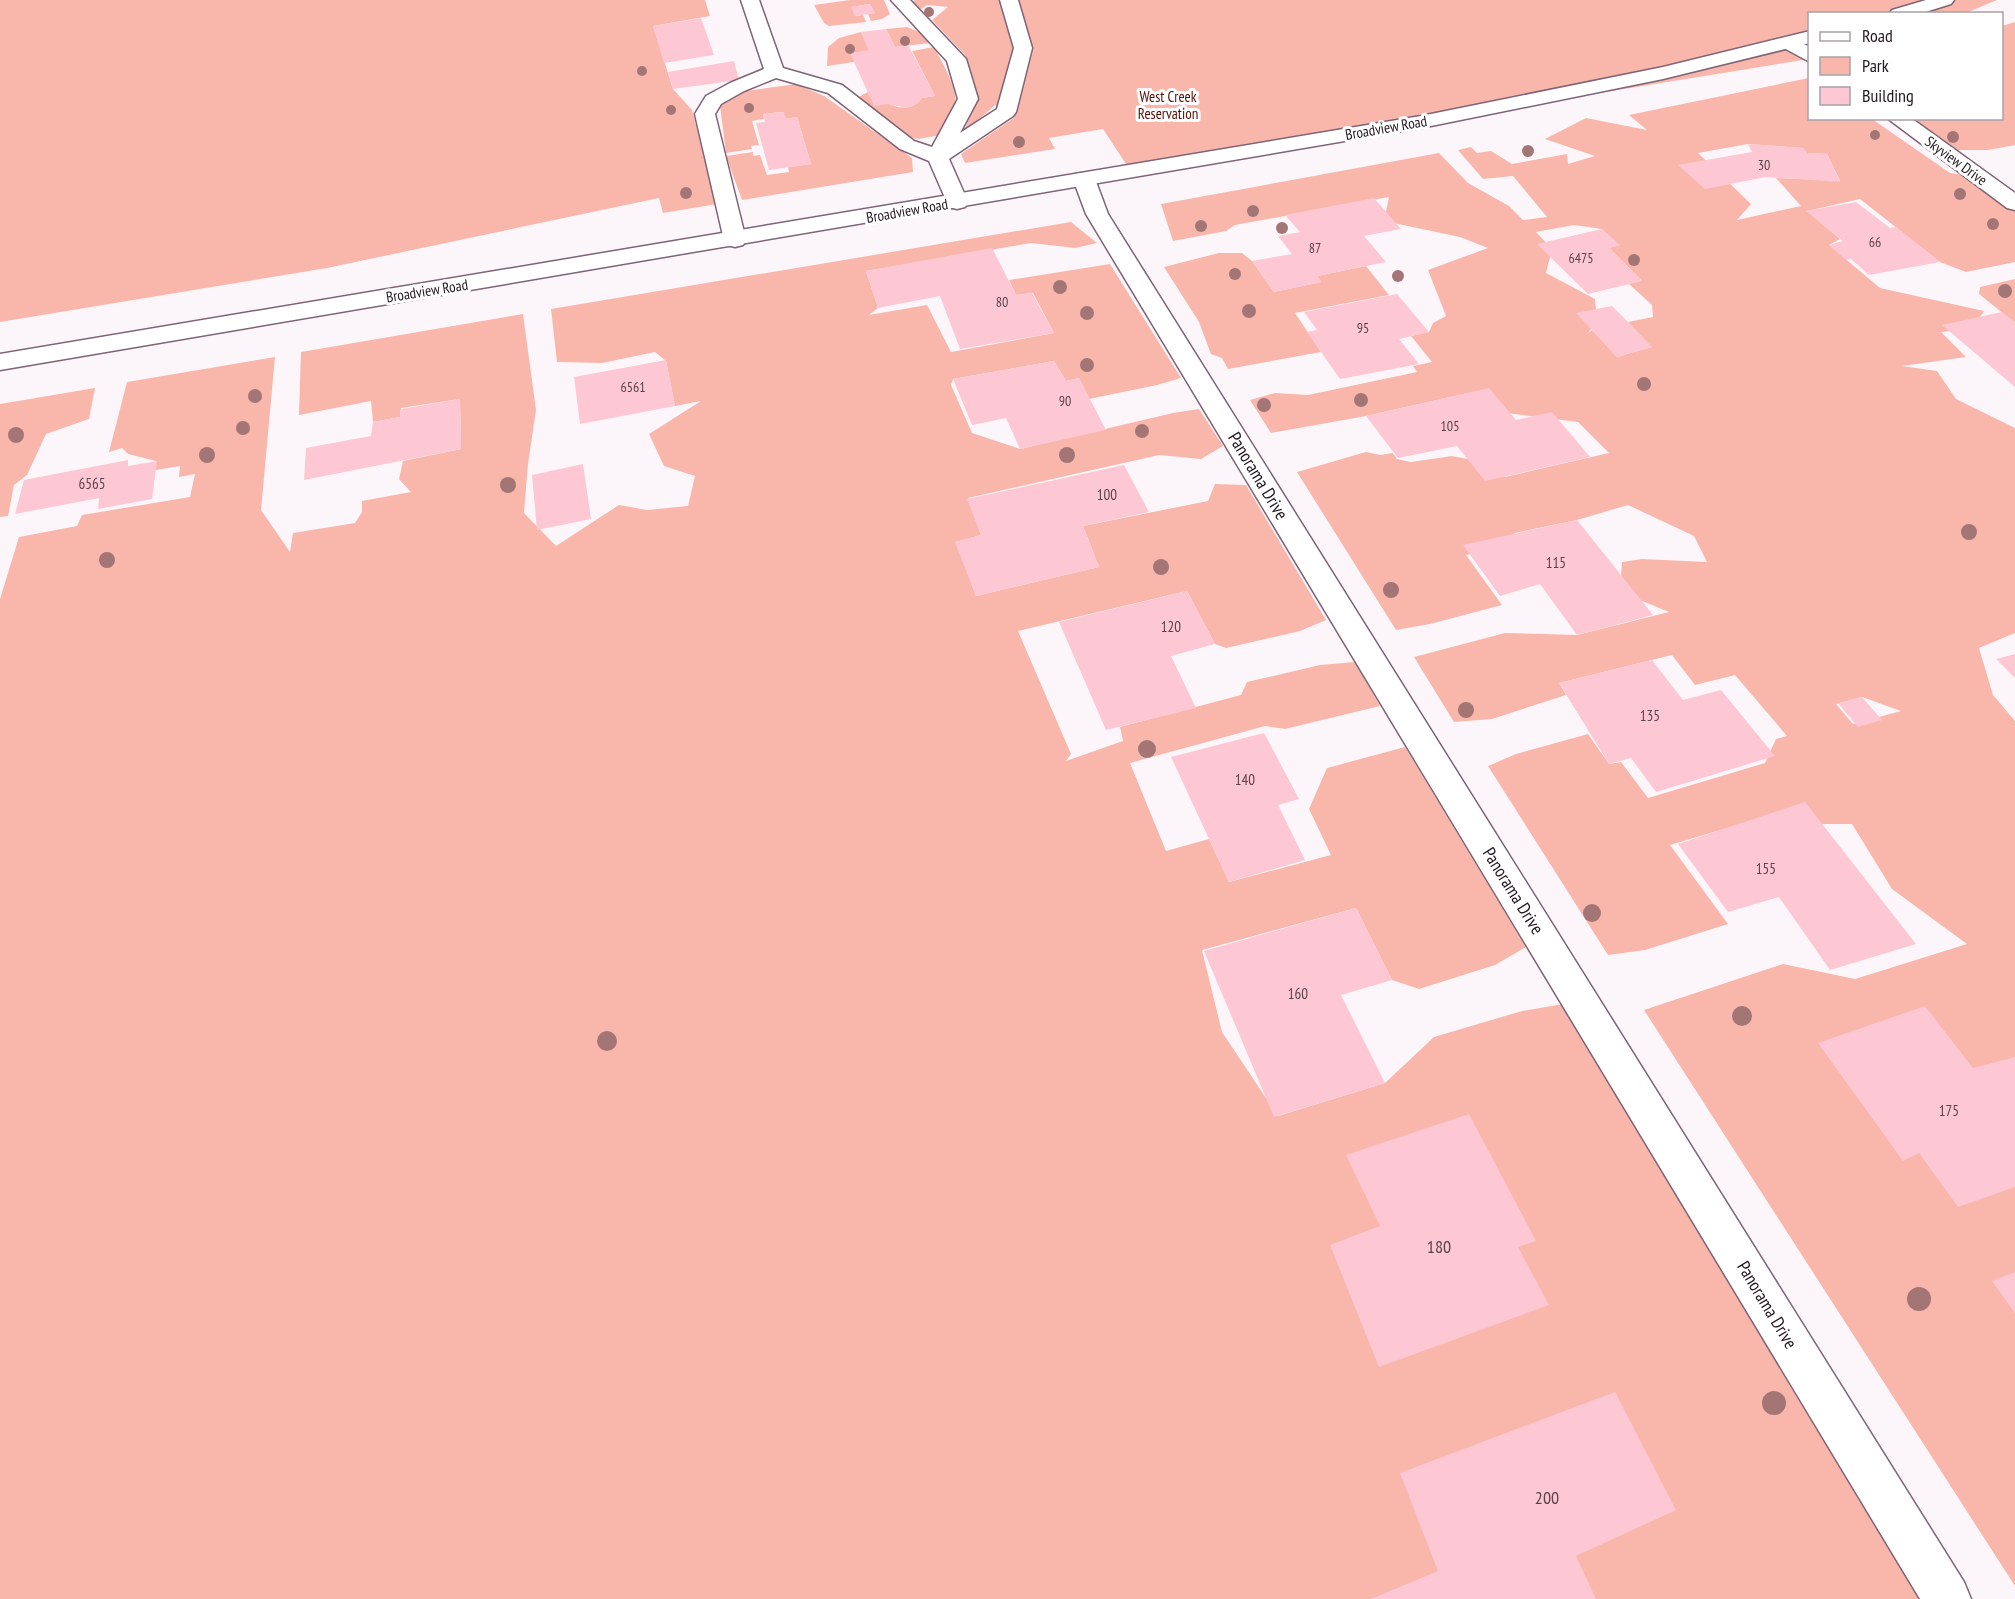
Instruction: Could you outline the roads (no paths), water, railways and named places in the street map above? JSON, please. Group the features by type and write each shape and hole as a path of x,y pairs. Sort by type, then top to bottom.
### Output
{"main road":[{"path":"750,0 775,72"},
{"path":"900,0 956,59 968,99 938,157"},
{"path":"938,157 1006,112 1023,48 1010,0"},
{"path":"1905,12 1944,0"},
{"path":"1799,40 1808,54"},
{"name":"Broadview Road","path":"0,362 735,240 1503,106 1664,73 1799,40"},
{"path":"735,240 705,114 713,100 737,87 775,72 835,89 907,145 938,157 957,202"},
{"name":"Skyview Drive","path":"1901,120 2015,203"},
{"name":"Panorama Drive","path":"1084,179 1097,214 1947,1599"}],"park label":[{"name":"West Creek Reservation","path":"1168,106"}]}
